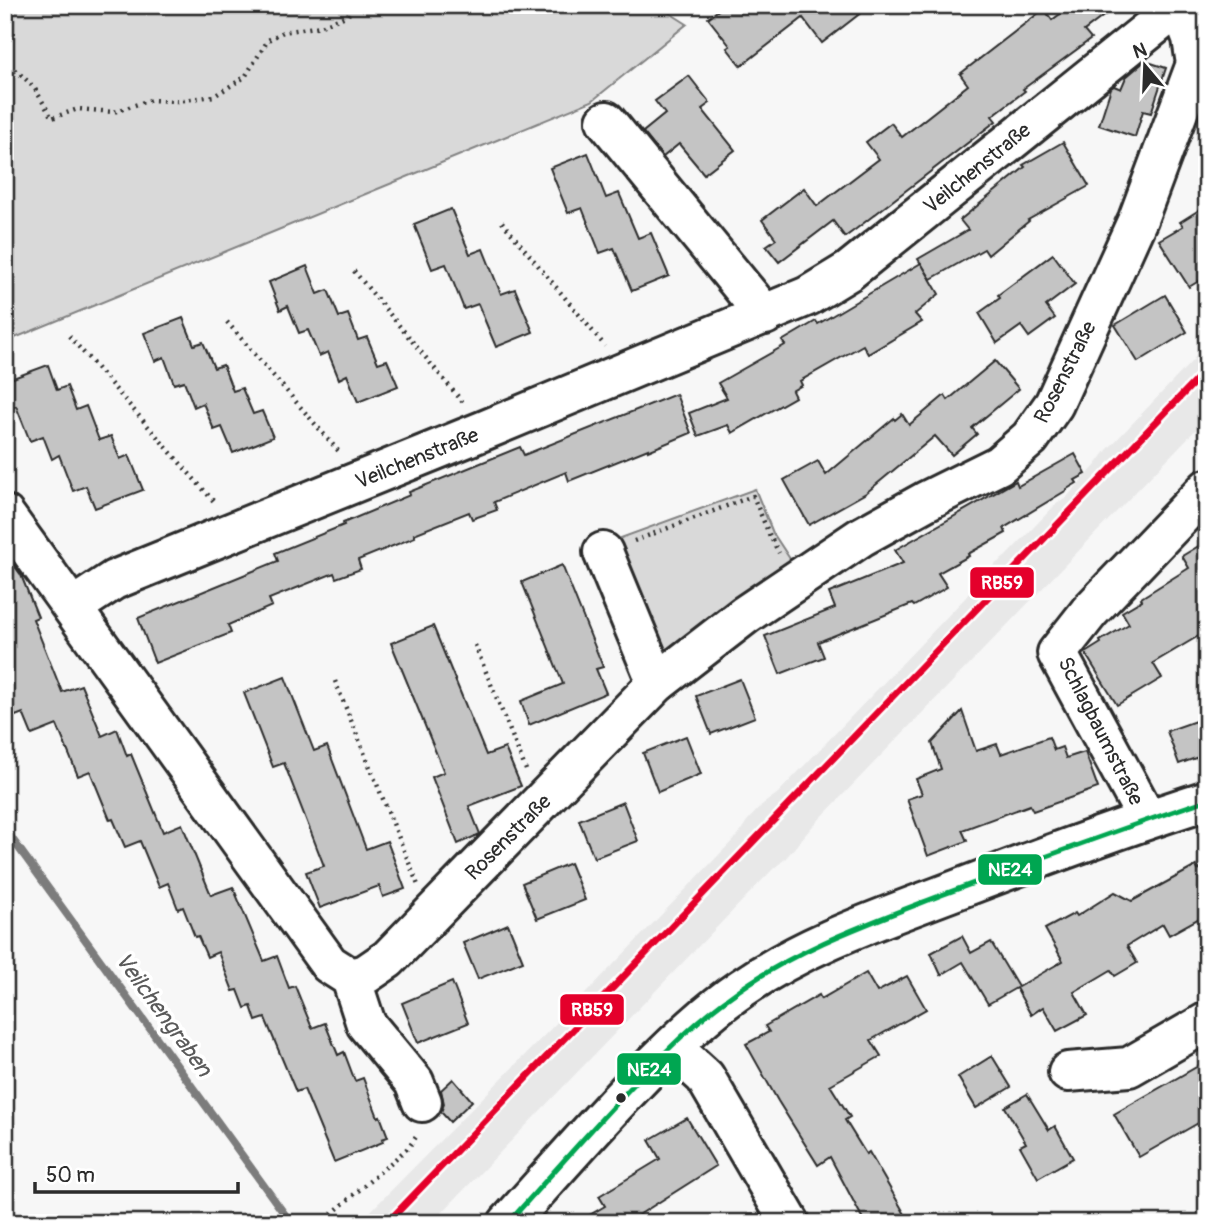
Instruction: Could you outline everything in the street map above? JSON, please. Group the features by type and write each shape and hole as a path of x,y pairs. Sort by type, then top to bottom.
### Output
{"street":[{"name":"Veilchenstraße","path":"73,607 114,580 808,296 849,271 1180,6"},
{"name":"Rosenstraße","path":"351,978 366,974 388,959 657,683 745,615 861,537 926,501 999,466 1030,438 1054,404 1138,219 1196,64 1192,38 1180,6"},
{"path":"606,121 765,315"},
{"name":"Schlagbaumstraße","path":"1145,820 1139,804 1057,653 1090,611 1207,489"},
{"path":"5,515 329,964 351,978 366,1024 414,1082 422,1102"},
{"path":"603,552 657,683"},
{"name":"Schlagbaumstraße","path":"508,1223 622,1097 672,1047 715,1008 772,968 847,931 1145,820 1207,800"},
{"path":"1069,1072 1129,1067 1207,1022"},
{"path":"672,1047 705,1077 790,1223"}],"path":[{"path":"5,60 34,87 52,118 78,109 114,112 150,100 177,102 214,96 244,77 268,40 284,32 321,26 348,15 353,5"},
{"path":"502,222 625,371"},
{"path":"354,271 485,430"},
{"path":"227,322 363,480"},
{"path":"69,336 238,529"},
{"path":"603,552 753,495 769,534 796,580"},
{"path":"475,645 540,804"},
{"path":"335,681 430,915"},
{"path":"321,1223 410,1146 423,1126 425,1114 422,1102"}],"shaded area":[{"path":"5,5 657,5 687,24 592,101 5,342"},
{"path":"1207,341 1207,418 811,828 785,859 432,1223 359,1223 587,992 738,835 763,804 778,793 966,597 975,584 1058,502 1065,499 1107,450 1194,359"},
{"path":"755,489 773,533 794,565 677,650 661,651 607,543"}],"building":[{"path":"725,5 871,5 822,43 803,18 741,66 727,48 730,46 708,18"},
{"path":"1072,5 1118,5 1084,31 1091,39 1023,89 1025,91 992,116 996,121 856,229 845,237 833,221 779,262 766,246 776,239 762,220 804,188 817,206 879,159 866,142 891,123 902,137 968,85 960,74 1044,9 1052,20"},
{"path":"1145,61 1166,68 1151,113 1143,111 1135,137 1099,125 1111,88 1114,86 1121,89 1126,77"},
{"path":"689,76 710,103 702,109 735,150 704,174 679,144 663,157 643,132 665,114 655,101"},
{"path":"1063,142 1089,186 1028,220 988,255 984,249 931,279 918,259 968,230 960,220 1025,167 1023,165"},
{"path":"588,153 606,198 619,193 638,238 651,233 669,276 632,291 614,248 600,253 582,208 568,213 550,168"},
{"path":"1207,205 1207,276 1189,287 1159,240 1183,226 1180,222"},
{"path":"451,209 470,254 483,249 501,294 515,289 533,332 496,347 478,304 464,309 446,264 432,269 414,224"},
{"path":"1053,254 1075,284 1046,306 1055,318 1029,337 1021,326 997,343 979,313 1000,298 998,295"},
{"path":"921,263 939,294 915,314 922,322 868,354 863,345 800,381 802,385 792,391 795,397 732,433 728,425 698,436 689,413 727,398 718,383 785,345 782,341 816,321 818,324"},
{"path":"307,266 318,294 328,290 339,317 348,314 358,340 367,337 378,363 387,360 398,386 358,402 347,375 339,379 328,352 319,356 308,330 299,333 288,306 280,310 269,282"},
{"path":"1165,295 1187,332 1138,362 1115,325"},
{"path":"183,318 194,345 203,342 214,368 223,365 233,391 242,388 253,414 262,411 273,437 233,453 222,427 214,430 203,403 194,407 184,381 174,384 164,357 155,361 144,333"},
{"path":"995,361 1019,389 972,428 977,434 952,455 935,436 866,493 809,525 784,480 818,461 826,475 894,418 895,420 902,414 909,425 945,395 948,400"},
{"path":"48,365 57,390 67,386 76,410 86,406 99,440 111,436 120,459 129,455 143,490 95,508 86,486 73,491 59,455 52,459 43,436 30,441 16,406 5,411 5,381"},
{"path":"676,394 691,433 569,481 566,472 494,502 497,510 472,519 469,512 414,534 415,537 358,560 361,569 336,578 334,573 269,599 272,606 228,625 231,633 155,663 138,618 278,561 275,553 410,495 409,492 520,447 524,455"},
{"path":"1075,454 1086,474 1075,480 1077,483 1067,490 1004,528 1006,533 938,573 947,587 914,606 912,604 818,642 824,657 780,674 765,636 835,608 829,593 903,563 895,550 1016,481 1018,486"},
{"path":"1207,541 1207,631 1153,663 1162,678 1117,705 1085,653 1129,624 1122,612 1189,568 1182,556"},
{"path":"5,553 21,575 38,617 33,619 62,692 81,685 102,736 117,729 127,756 131,754 163,832 182,824 211,895 233,887 264,961 277,956 289,988 295,986 312,1028 325,1023 338,1055 344,1052 355,1081 363,1078 388,1137 382,1139 383,1142 334,1162 304,1089 296,1092 265,1018 256,1021 251,1006 245,1008 238,990 233,991 218,952 207,957 198,936 195,937 183,907 178,909 168,883 159,887 140,841 125,847 113,819 110,820 90,771 78,776 57,725 32,735 23,713 5,720"},
{"path":"562,565 603,667 596,669 606,693 529,725 521,701 563,684 522,582"},
{"path":"433,626 486,755 505,748 521,786 469,806 480,834 458,844 432,777 444,772 391,643"},
{"path":"285,677 314,751 327,746 366,849 387,841 405,889 383,897 379,886 320,908 306,872 324,866 284,763 273,767 244,693"},
{"path":"740,679 755,717 711,734 696,696"},
{"path":"962,711 976,751 997,744 1001,754 1049,737 1054,750 1062,747 1066,758 1085,752 1098,788 1033,811 1030,805 962,830 967,841 928,856 907,799 922,794 916,779 941,769 932,743"},
{"path":"1201,719 1207,736 1207,754 1179,764 1167,731"},
{"path":"686,736 701,774 658,792 643,753"},
{"path":"623,802 638,841 594,858 579,820"},
{"path":"570,863 585,900 537,919 522,883"},
{"path":"1196,866 1198,870 1207,866 1207,914 1169,935 1163,924 1127,946 1137,963 1115,976 1111,970 1074,992 1087,1015 1057,1031 1043,1007 1031,1015 1016,988 988,1004 963,962 941,975 931,953 962,936 971,953 991,942 1018,987 1063,961 1045,929 1075,913 1077,916 1115,892 1132,901"},
{"path":"508,924 523,961 478,979 463,943"},
{"path":"866,973 877,992 907,976 926,1009 871,1040 881,1056 830,1085 850,1117 845,1120 866,1154 869,1152 910,1223 865,1223 830,1157 818,1165 746,1044 769,1032 765,1026 819,995 821,999"},
{"path":"452,982 468,1023 418,1043 402,1003"},
{"path":"992,1056 1011,1087 976,1108 958,1077"},
{"path":"1207,1061 1207,1118 1139,1157 1114,1114"},
{"path":"453,1079 472,1101 450,1122 441,1112 444,1104 441,1090"},
{"path":"1027,1094 1049,1130 1055,1126 1073,1158 1038,1178 1020,1146 1026,1143 1005,1107"},
{"path":"687,1118 716,1166 626,1223 576,1223 605,1206 599,1196 660,1159 649,1140"}],"waterway":[{"name":"Veilchengraben","path":"5,829 291,1223"}],"transit line":[{"name":"RB59","path":"387,1223 1207,369"},
{"name":"NE24","path":"508,1223 659,1058 706,1015 756,979 835,937 1076,845 1207,800"}]}
